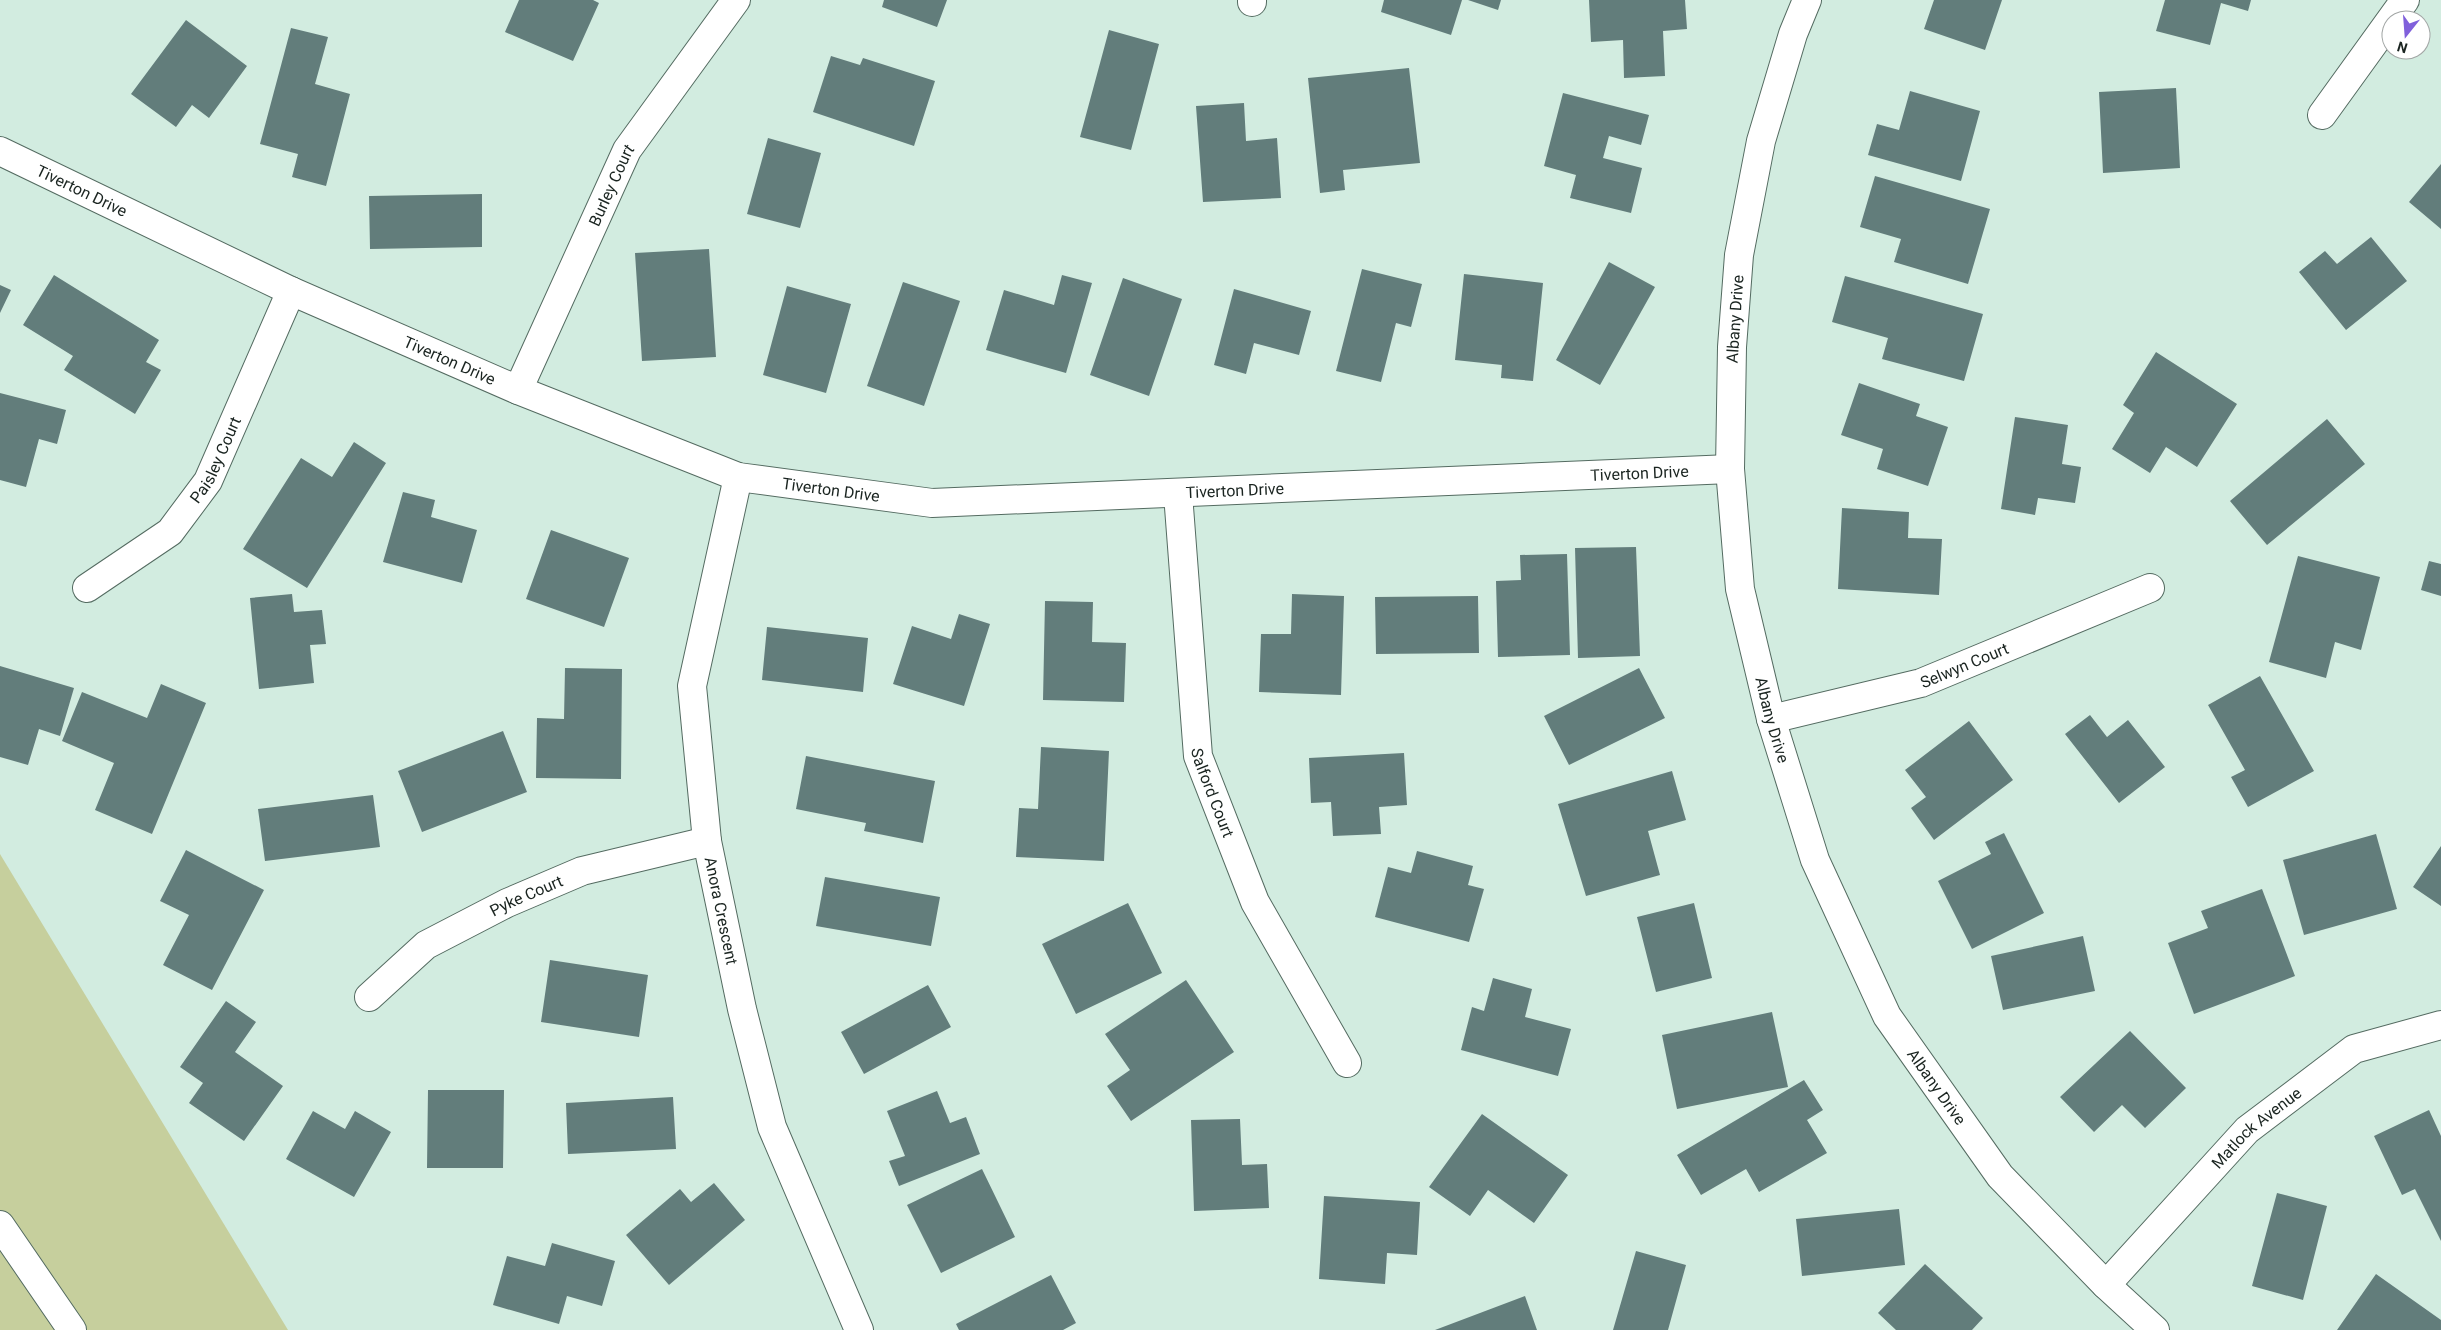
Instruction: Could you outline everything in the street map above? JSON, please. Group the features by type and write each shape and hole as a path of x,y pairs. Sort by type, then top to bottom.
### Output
{"main road":[{"name":"Burley Court","path":"518,390 627,150 736,0"},
{"name":"Albany Drive","path":"1807,0 1793,34 1761,142 1739,255 1732,347 1730,469 1740,590 1771,719 1815,860 1887,1016 2000,1176 2106,1285 2156,1330"},
{"path":"2322,115 2404,0"},
{"name":"Tiverton Drive","path":"0,151 291,290 518,390 738,476 932,503 1730,469"},
{"name":"Paisley Court","path":"87,588 170,532 208,482 291,290"},
{"name":"Anora Crescent","path":"738,476 692,686 707,841 742,1009 772,1127 853,1328"},
{"name":"Salford Court","path":"1178,494 1198,756 1255,902 1347,1063"},
{"name":"Selwyn Court","path":"1771,719 1921,683 2150,588"},
{"name":"Pyke Court","path":"369,997 426,945 507,903 582,871 707,841"},
{"name":"Matlock Avenue","path":"2106,1285 2247,1130 2354,1050 2441,1024"},
{"path":"0,1225 72,1330"}],"green space":[{"path":"0,854 288,1330 0,1330"}],"building":[{"path":"519,0 593,0 599,3 573,61 505,32"},
{"path":"884,0 947,0 937,27 882,7"},
{"path":"1384,0 1462,0 1451,35 1381,12"},
{"path":"1468,0 1501,0 1498,10"},
{"path":"1589,0 1685,0 1687,29 1663,31 1665,76 1624,78 1623,40 1591,42"},
{"path":"1934,0 2002,0 1985,50 1924,29"},
{"path":"2165,0 2251,0 2248,11 2221,3 2210,45 2156,31"},
{"path":"186,20 247,66 209,118 192,105 176,127 131,94"},
{"path":"291,28 328,37 315,84 350,94 326,186 292,177 298,154 260,144"},
{"path":"1109,30 1159,44 1131,150 1080,137"},
{"path":"831,56 860,65 863,58 935,81 914,146 813,112"},
{"path":"1409,68 1420,163 1343,170 1345,190 1320,193 1308,78"},
{"path":"2176,88 2180,168 2103,173 2099,92"},
{"path":"1910,91 1980,111 1961,181 1868,155 1877,124 1899,130"},
{"path":"1563,93 1649,115 1641,145 1609,136 1603,158 1642,168 1631,213 1570,198 1576,175 1544,166"},
{"path":"1244,103 1246,141 1277,138 1281,198 1203,202 1196,106"},
{"path":"768,138 821,153 800,228 747,214"},
{"path":"2441,164 2441,229 2409,202"},
{"path":"1875,176 1990,209 1968,284 1894,262 1901,239 1860,227"},
{"path":"482,194 482,247 370,249 369,196"},
{"path":"2371,237 2407,281 2346,330 2299,272 2325,251 2337,264"},
{"path":"709,249 716,357 642,361 635,253"},
{"path":"1609,262 1655,287 1600,385 1556,360"},
{"path":"1362,269 1422,284 1411,327 1396,323 1381,382 1336,371"},
{"path":"1464,274 1543,283 1533,381 1501,378 1502,365 1455,360"},
{"path":"54,275 159,340 146,362 161,370 135,414 64,370 73,356 23,325"},
{"path":"1062,275 1092,283 1066,373 986,350 1004,290 1054,305"},
{"path":"1845,276 1983,314 1964,381 1882,359 1888,338 1832,322"},
{"path":"1123,278 1182,299 1149,396 1090,375"},
{"path":"903,282 960,301 924,406 867,386"},
{"path":"0,285 11,290 0,313"},
{"path":"787,286 851,304 826,393 763,375"},
{"path":"1234,289 1311,311 1299,355 1254,343 1246,374 1214,365"},
{"path":"2156,352 2237,404 2197,467 2166,447 2150,473 2112,449 2134,413 2123,405"},
{"path":"1859,383 1920,404 1916,416 1948,427 1928,486 1877,469 1883,449 1841,435"},
{"path":"0,393 66,410 57,444 39,439 26,487 0,480"},
{"path":"2015,417 2068,425 2062,464 2081,467 2075,503 2038,498 2035,515 2001,509"},
{"path":"2327,419 2365,464 2267,545 2230,501"},
{"path":"354,442 386,463 307,588 243,549 301,458 332,477"},
{"path":"403,492 435,500 431,517 477,530 462,583 383,562"},
{"path":"1842,508 1909,512 1908,538 1942,539 1939,595 1838,589"},
{"path":"551,530 629,558 604,627 526,599"},
{"path":"1636,547 1640,656 1578,658 1575,548"},
{"path":"1567,554 1570,655 1498,657 1496,581 1521,580 1520,555"},
{"path":"2298,556 2380,577 2361,650 2335,642 2326,678 2269,662"},
{"path":"2429,561 2441,564 2441,596 2421,590"},
{"path":"292,594 294,612 322,610 326,644 310,645 314,683 259,689 250,598"},
{"path":"1292,594 1344,596 1341,695 1259,692 1261,634 1291,634"},
{"path":"1478,596 1479,653 1376,654 1375,597"},
{"path":"1045,601 1093,602 1092,642 1126,643 1124,702 1043,700"},
{"path":"959,614 990,624 964,706 893,684 912,626 951,639"},
{"path":"767,627 868,638 863,692 762,680"},
{"path":"0,666 74,688 60,736 39,729 28,765 0,757"},
{"path":"565,668 622,669 621,779 536,778 537,718 564,719"},
{"path":"1639,668 1665,718 1569,765 1544,716"},
{"path":"2260,676 2314,771 2248,807 2231,777 2245,770 2208,705"},
{"path":"161,684 206,703 152,834 95,810 114,763 62,741 82,692 147,718"},
{"path":"2090,715 2107,737 2128,720 2165,767 2119,803 2065,734"},
{"path":"1969,721 2013,780 1934,840 1911,808 1926,797 1905,770"},
{"path":"503,731 527,792 422,832 398,771"},
{"path":"1041,747 1109,751 1104,861 1016,857 1019,808 1038,809"},
{"path":"1404,753 1407,805 1379,807 1381,834 1333,836 1331,802 1311,803 1309,758"},
{"path":"806,756 935,781 923,843 864,831 866,823 796,809"},
{"path":"1672,771 1686,820 1648,831 1660,875 1586,896 1558,804"},
{"path":"373,795 380,847 265,861 258,809"},
{"path":"2004,833 2044,913 1972,949 1938,881 1991,854 1985,842"},
{"path":"2376,834 2397,909 2304,935 2283,860"},
{"path":"2441,846 2441,906 2413,887"},
{"path":"186,850 264,890 212,990 163,965 189,915 160,901"},
{"path":"1417,851 1473,866 1468,885 1484,889 1469,942 1375,917 1388,867 1411,873"},
{"path":"825,877 940,897 931,946 816,926"},
{"path":"2262,889 2295,976 2194,1014 2168,943 2208,928 2201,911"},
{"path":"1128,903 1162,973 1076,1014 1042,944"},
{"path":"1694,903 1712,978 1656,992 1637,917"},
{"path":"2083,936 2095,991 2003,1010 1991,956"},
{"path":"550,960 648,975 639,1037 541,1022"},
{"path":"1493,978 1532,989 1525,1017 1571,1029 1558,1076 1461,1050 1472,1007 1484,1011"},
{"path":"1186,980 1234,1052 1131,1121 1107,1086 1130,1070 1105,1034"},
{"path":"928,985 951,1027 864,1074 841,1032"},
{"path":"226,1001 256,1022 235,1052 283,1086 244,1141 189,1103 203,1083 180,1067"},
{"path":"1772,1012 1788,1087 1677,1109 1662,1035"},
{"path":"2130,1031 2186,1088 2145,1128 2122,1105 2094,1132 2060,1097"},
{"path":"1804,1080 1823,1110 1807,1120 1827,1153 1759,1192 1746,1169 1701,1195 1677,1155"},
{"path":"428,1090 504,1090 503,1168 427,1168"},
{"path":"937,1091 950,1123 966,1117 980,1154 899,1186 889,1161 905,1156 887,1111"},
{"path":"673,1097 676,1149 568,1154 566,1103"},
{"path":"2429,1110 2441,1136 2441,1241 2415,1189 2402,1195 2374,1136"},
{"path":"313,1111 345,1129 355,1111 391,1132 354,1197 286,1159"},
{"path":"1482,1114 1568,1175 1534,1223 1488,1190 1470,1216 1429,1187"},
{"path":"1240,1119 1242,1165 1267,1164 1269,1208 1194,1211 1191,1120"},
{"path":"982,1169 1015,1237 941,1273 907,1205"},
{"path":"714,1183 745,1220 669,1285 626,1235 680,1189 691,1202"},
{"path":"2277,1193 2327,1206 2303,1300 2252,1286"},
{"path":"1324,1196 1420,1202 1417,1255 1387,1253 1385,1284 1319,1279"},
{"path":"1899,1209 1905,1265 1802,1276 1796,1219"},
{"path":"552,1243 615,1261 602,1306 567,1296 559,1324 493,1305 507,1256 545,1266"},
{"path":"1636,1251 1686,1265 1668,1330 1613,1330"},
{"path":"1925,1264 1983,1318 1972,1330 1896,1330 1878,1313"},
{"path":"2376,1274 2441,1320 2441,1330 2337,1330"},
{"path":"1051,1275 1076,1323 1063,1330 959,1330 956,1324"},
{"path":"1525,1296 1537,1330 1435,1330"}]}
